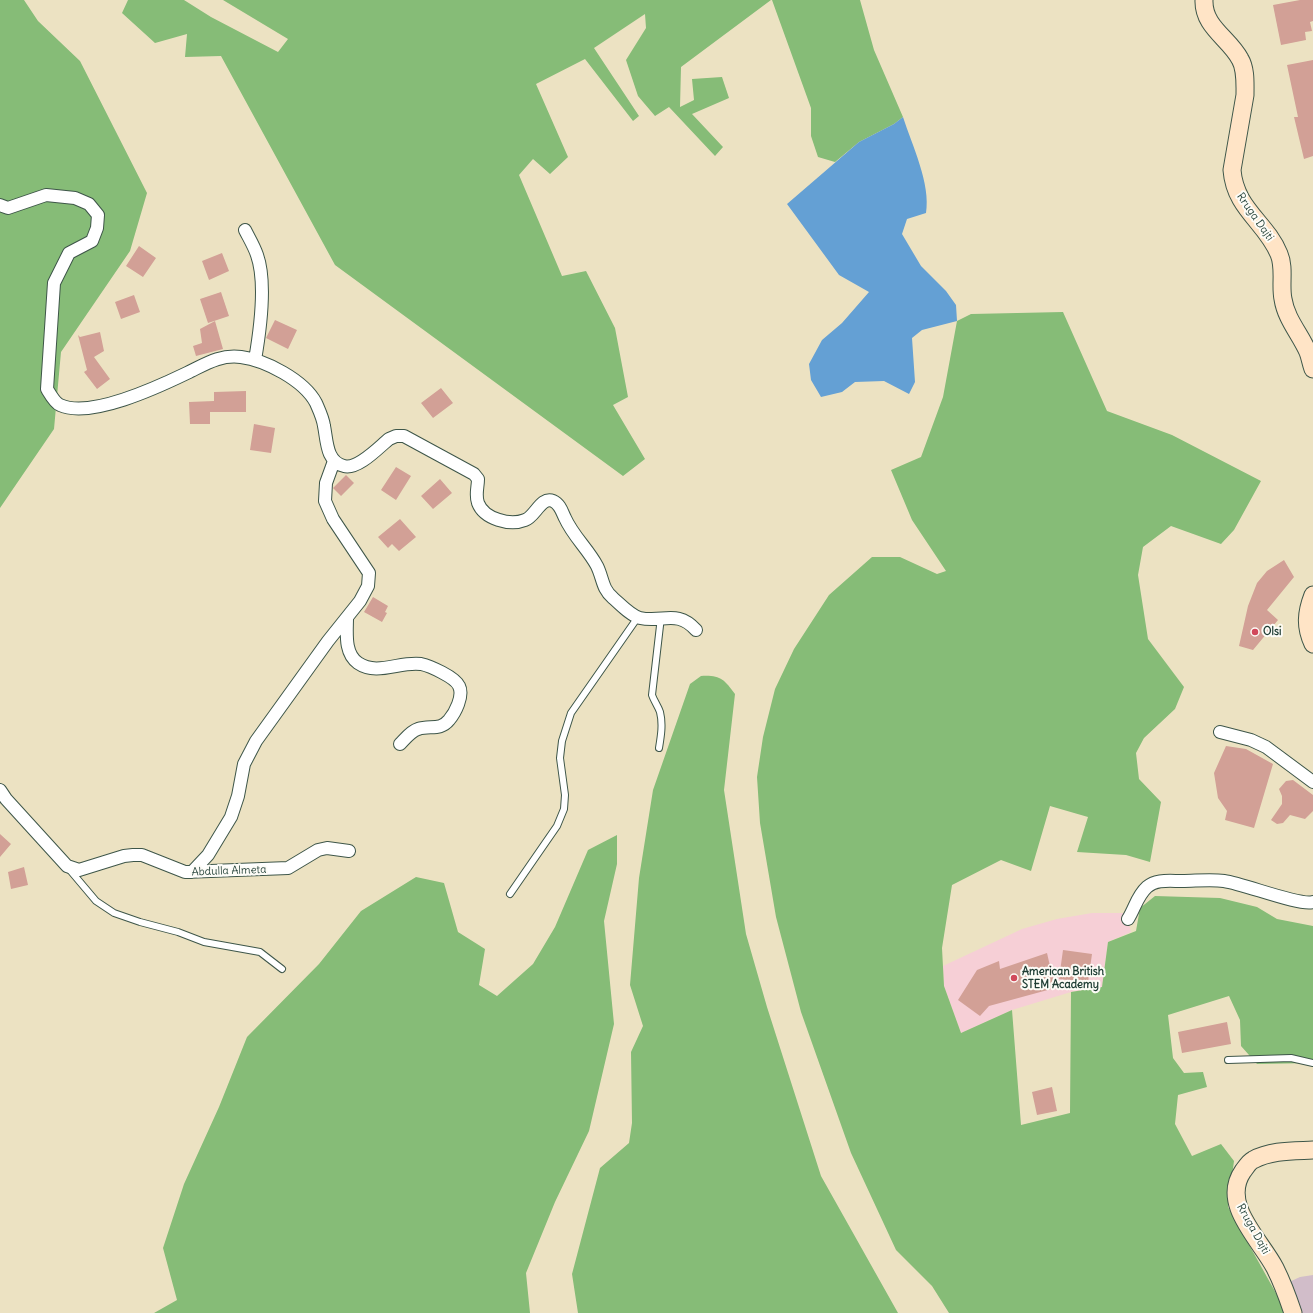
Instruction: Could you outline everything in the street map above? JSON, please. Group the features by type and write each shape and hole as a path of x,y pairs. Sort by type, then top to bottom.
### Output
{"main road":[{"name":"Rruga Dajti","path":"1204,0 1204,9 1210,24 1237,53 1243,66 1246,82 1232,170 1233,181 1241,199 1253,218 1273,242 1280,255 1283,300 1289,317 1308,352 1313,369"},
{"path":"1313,595 1307,614 1306,623 1313,644"},
{"name":"Rruga Dajti","path":"1293,1313 1275,1268 1240,1210 1236,1198 1236,1186 1239,1177 1252,1160 1274,1153 1313,1150"}],"street":[{"path":"0,205 8,208 46,195 75,198 89,204 98,215 97,228 92,242 69,253 54,283 47,389 59,405 80,410 134,397 210,361 226,356 240,356 255,360 280,371 300,383 315,402 324,424 328,450 334,461 345,467 356,465 390,439 396,436 404,436 474,474 478,479 476,497 478,504 484,511 500,521 509,523 527,520 542,503 548,500 554,501 559,506 579,541 597,566 605,590 638,617 678,618 689,622 696,630"},
{"path":"245,230 258,256 261,283 261,321 255,360"},
{"path":"192,872 208,855 231,816 238,796 244,764 256,741 360,601 368,586 368,573 333,519 325,501 326,483 334,461"},
{"path":"347,618 346,640 349,653 358,663 372,668 419,664 431,666 454,680 460,687 460,696 456,709 448,721 438,728 418,729 400,744"},
{"path":"1220,732 1251,740 1266,747 1313,782"},
{"path":"0,790 6,799 67,866"},
{"name":"Abdulla Almeta","path":"67,866 79,870 133,854 142,855 175,869 192,872 288,868 318,850 327,848 349,851"},
{"path":"1128,918 1135,909 1138,897 1147,887 1159,881 1223,880 1244,885 1299,903 1313,902"}],"lane":[{"path":"510,894 557,826 564,809 565,795 560,758 562,741 571,713 638,617"},
{"path":"659,748 662,729 660,711 654,704 652,695 661,617"},
{"path":"67,866 96,901 114,913 140,922 178,932 204,942 260,952 282,969"},
{"path":"1228,1060 1291,1058 1313,1063"}],"shaded area":[{"path":"1092,913 1126,913 1131,932 1108,942 1102,987 1071,992 1012,1010 961,1033 944,986 943,966 1022,929 1057,919"},
{"path":"1313,1275 1313,1313 1287,1313 1274,1289 1300,1277"}],"green space":[{"path":"0,0 24,0 38,21 80,61 147,193 130,251 61,352 54,429 0,508"},
{"path":"128,0 184,0 211,17 278,52 288,39 223,0 771,0 681,67 680,107 694,100 692,79 722,77 729,98 692,114 723,147 715,156 669,107 655,116 638,96 626,60 646,28 645,14 594,48 639,116 633,121 585,59 536,84 568,157 550,174 533,159 519,175 562,276 586,271 615,328 628,397 613,405 645,459 623,476 335,265 221,56 185,57 187,34 155,43 122,13"},
{"path":"772,0 860,0 874,50 903,117 894,124 859,142 835,162 818,157 811,136 811,108"},
{"path":"1063,312 1107,411 1172,435 1261,481 1234,530 1221,544 1171,526 1143,547 1138,575 1148,639 1184,687 1175,709 1144,738 1136,753 1139,779 1161,802 1150,862 1126,855 1077,852 1088,817 1050,806 1031,871 1001,860 952,885 942,948 944,986 961,1033 1012,1010 1021,1125 1070,1113 1071,992 1102,987 1108,942 1136,931 1140,908 1155,896 1220,898 1257,907 1277,919 1313,926 1313,1063 1257,1064 1241,1046 1240,1020 1229,996 1168,1015 1173,1058 1184,1073 1203,1072 1207,1087 1178,1095 1175,1124 1192,1156 1221,1144 1234,1161 1228,1207 1287,1313 949,1313 932,1286 896,1250 851,1153 801,1012 776,917 760,823 757,777 763,737 775,689 794,649 829,595 872,557 900,557 937,574 946,571 912,520 891,470 921,457 943,397 957,321 971,314"},
{"path":"701,676 713,676 721,679 735,694 724,790 746,934 767,1007 821,1176 898,1313 578,1313 572,1274 600,1168 629,1143 632,1123 631,1052 643,1026 630,985 639,878 653,790 690,684"},
{"path":"617,835 617,864 604,921 614,1024 589,1131 555,1202 526,1273 530,1313 154,1313 177,1300 163,1248 184,1184 219,1107 247,1037 319,964 361,911 416,877 444,883 458,932 485,949 479,985 497,996 533,964 555,927 588,850"}],"water":[{"path":"903,117 920,165 926,190 927,202 926,213 907,219 902,234 921,266 946,291 956,305 957,321 922,330 912,338 915,382 909,394 884,381 855,382 842,392 821,397 811,380 809,364 822,340 842,323 869,292 839,275 787,204 859,142 894,124"}],"building":[{"path":"1300,0 1313,0 1313,21 1310,22 1312,31 1305,32 1306,40 1281,45 1273,5"},
{"path":"1313,60 1313,156 1304,159 1294,117 1298,117 1287,65"},
{"path":"139,246 156,258 143,277 126,266"},
{"path":"222,253 229,271 209,280 202,261"},
{"path":"221,292 229,316 208,323 200,299"},
{"path":"134,295 140,312 121,319 115,302"},
{"path":"275,320 297,330 288,349 266,338"},
{"path":"215,321 223,349 196,356 193,346 202,343 200,329"},
{"path":"100,332 104,351 94,357 110,379 97,389 84,372 87,370 78,335 80,337"},
{"path":"441,388 453,403 433,418 421,403"},
{"path":"246,391 246,412 210,412 210,424 190,424 189,402 214,401 214,392"},
{"path":"254,424 275,428 271,453 250,450"},
{"path":"396,467 411,476 396,500 381,490"},
{"path":"346,475 354,483 341,496 333,488"},
{"path":"440,479 452,493 433,509 421,496"},
{"path":"400,519 416,537 399,551 392,544 388,548 378,537"},
{"path":"1284,560 1294,577 1267,610 1278,620 1253,650 1239,646 1248,606 1257,583 1267,571"},
{"path":"373,597 388,606 385,612 387,613 382,622 364,612"},
{"path":"1226,746 1246,749 1273,764 1254,828 1225,820 1227,811 1218,798 1214,773"},
{"path":"1293,780 1313,795 1313,811 1305,819 1290,815 1283,823 1277,824 1271,820 1282,804 1282,796 1279,789 1286,781"},
{"path":"0,834 11,844 0,857"},
{"path":"24,867 28,885 11,889 8,872"},
{"path":"1063,950 1092,954 1088,982 1059,979"},
{"path":"1047,953 1055,988 989,1006 980,1016 958,1000 977,970 999,961 1000,969"},
{"path":"1227,1022 1231,1044 1182,1053 1178,1032"},
{"path":"1052,1087 1057,1111 1037,1115 1032,1092"}],"place":[{"name":"Olsi","path":"1255,632"},
{"name":"American British STEM Academy","path":"1014,978"}]}
